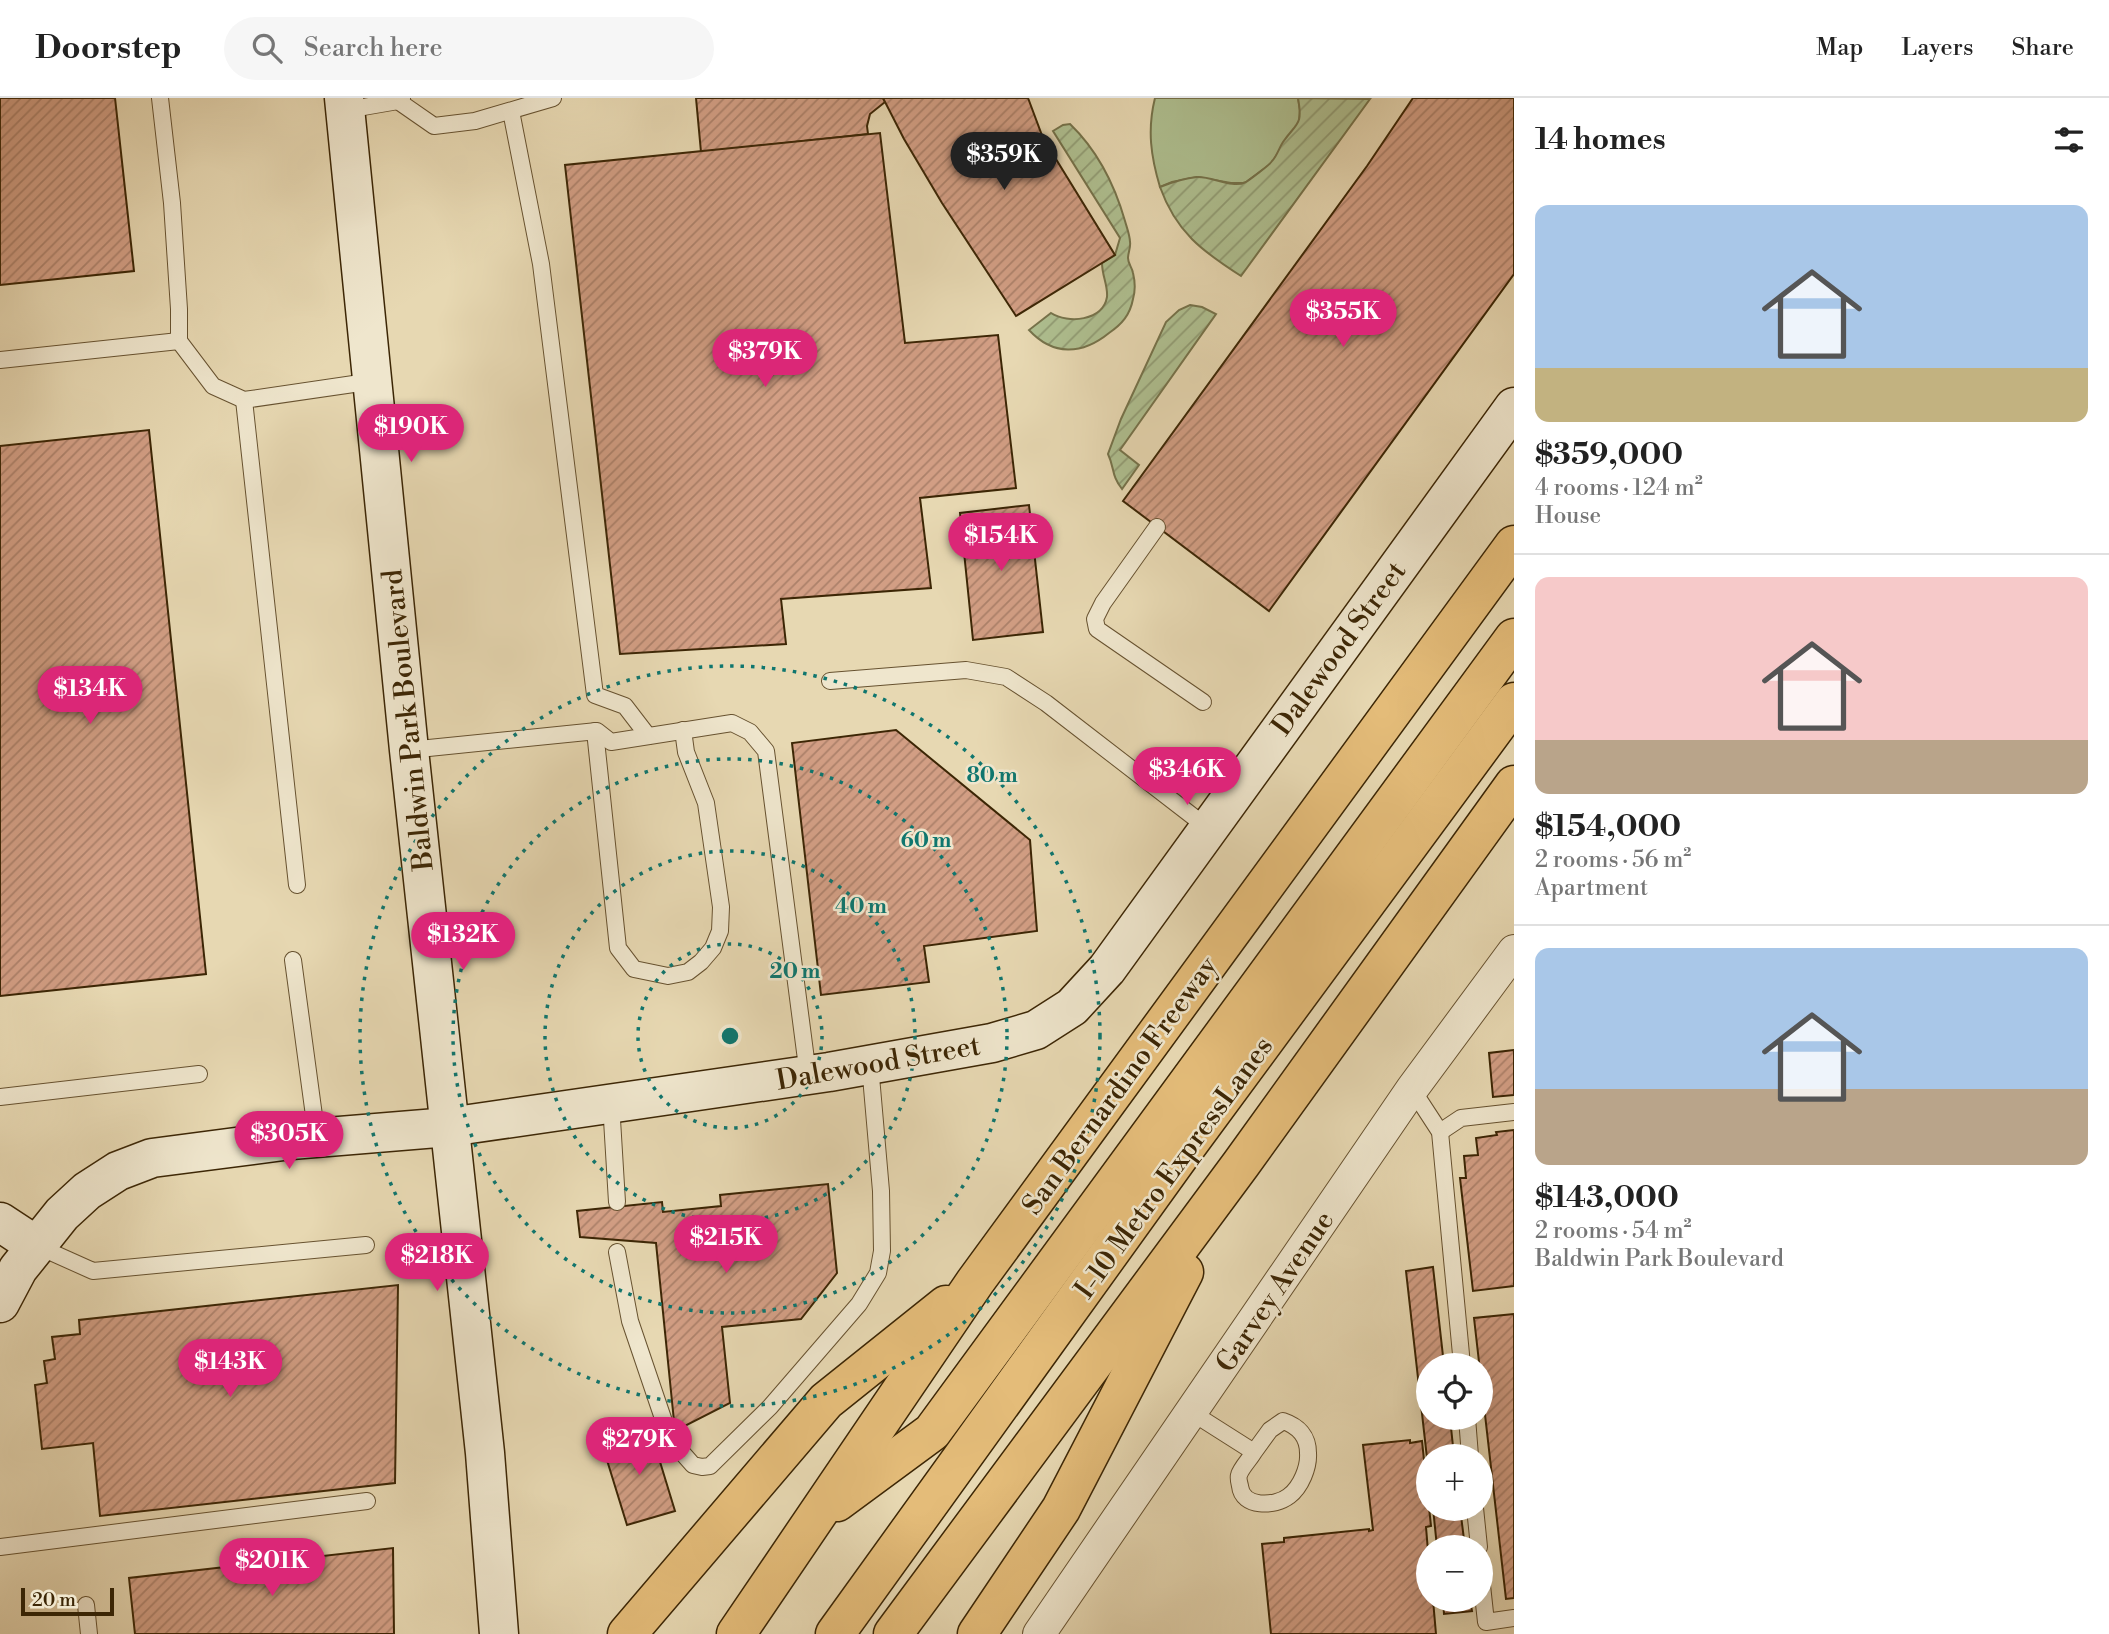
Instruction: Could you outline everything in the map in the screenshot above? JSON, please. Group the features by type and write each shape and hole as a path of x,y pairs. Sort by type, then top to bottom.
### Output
{"highway":[{"name":"San Bernardino Freeway","path":"736,1634 975,1282 1514,545"},
{"path":"816,1518 932,1432 1514,638"},
{"name":"I-10 Metro ExpressLanes","path":"835,1634 1178,1158 1514,702"},
{"path":"893,1634 1241,1164 1514,785"},
{"path":"977,1634 1061,1509 1241,1164"},
{"path":"627,1634 826,1401 975,1282"}],"main road":[{"name":"Baldwin Park Boulevard","path":"345,104 409,750 485,1452 499,1634"},
{"name":"Dalewood Street","path":"0,1303 18,1269 35,1245 86,1191 118,1171 152,1158 317,1138 449,1127 870,1065 992,1043 1036,1030 1072,1007 1107,969 1514,407"},
{"path":"0,1222 35,1245"}],"street":[{"name":"Garvey Avenue","path":"1038,1634 1412,1089 1511,959"}],"lane":[{"path":"160,98 172,203 179,309 178,341 213,386 244,400 373,381"},
{"path":"345,104 400,100 434,126 475,121 553,98"},
{"path":"511,111 541,264 595,695 625,706 648,736"},
{"path":"0,360 178,341"},
{"path":"244,400 297,885"},
{"path":"1157,527 1102,603 1094,619 1097,629 1203,702"},
{"path":"830,681 966,670 1006,677 1046,703 1208,828"},
{"path":"409,750 594,731 611,742 732,723 750,732 766,751 808,1075"},
{"path":"594,731 618,948 634,969 668,976 688,972 701,962 713,948 720,930 720,907 706,803 686,752 683,730"},
{"path":"293,960 317,1138"},
{"path":"617,1252 631,1321 670,1439 693,1465 710,1466 779,1397 859,1304 877,1273 882,1251 881,1191 870,1065"},
{"path":"0,1097 199,1074"},
{"path":"1412,1089 1440,1132 1461,1353"},
{"path":"611,1103 617,1202"},
{"path":"1440,1132 1461,1118 1514,1112"},
{"path":"35,1245 93,1270 366,1245"},
{"path":"1191,1412 1254,1452"},
{"path":"1283,1421 1301,1431 1308,1447 1309,1465 1289,1496 1275,1502 1259,1504 1247,1499 1240,1490 1239,1475 1254,1452 1270,1430 1283,1421"},
{"path":"0,1547 367,1501"},
{"path":"86,1605 89,1634"},
{"path":"1485,1612 1486,1622 1514,1618"}],"green space":[{"path":"1155,98 1298,98 1299,122 1272,163 1245,183 1197,177 1160,187 1151,143"},
{"path":"1298,98 1370,99 1241,276 1192,239 1166,203 1160,187 1197,177 1235,184 1246,182 1271,163 1298,123"},
{"path":"1070,124 1097,157 1121,208 1129,237 1128,260 1132,271 1134,296 1130,310 1118,326 1099,340 1078,349 1068,350 1048,345 1029,330 1051,313 1066,319 1075,319 1092,316 1099,311 1107,297 1102,263 1115,255 1120,238 1053,131"},
{"path":"1190,305 1216,314 1120,450 1139,465 1122,489 1116,480 1108,454 1121,419 1166,322 1179,310"}],"building":[{"path":"0,98 115,98 134,271 0,285"},
{"path":"696,98 883,98 885,102 870,114 868,134 701,152"},
{"path":"883,98 1028,98 1043,138 1115,255 1016,316 942,203"},
{"path":"1413,98 1514,98 1514,274 1269,611 1123,501 1367,166"},
{"path":"880,133 905,343 998,335 1016,488 920,498 931,588 781,599 786,644 620,654 565,165"},
{"path":"149,430 206,974 0,996 0,446"},
{"path":"1029,505 1043,632 973,640 960,513"},
{"path":"896,730 1030,840 1037,931 924,946 929,982 821,995 792,743"},
{"path":"1514,1050 1514,1095 1493,1097 1489,1053"},
{"path":"1514,1130 1514,1286 1473,1291 1460,1178 1466,1178 1464,1156 1478,1155 1476,1138"},
{"path":"828,1184 837,1273 801,1319 722,1327 730,1403 675,1431 656,1243 580,1237 577,1211 662,1202 663,1212 721,1206 720,1195"},
{"path":"1433,1267 1443,1353 1416,1353 1416,1360 1406,1271"},
{"path":"398,1285 395,1483 100,1516 93,1443 42,1449 35,1385 47,1383 44,1361 55,1359 52,1337 80,1334 79,1320"},
{"path":"1514,1314 1514,1598 1506,1599 1493,1485 1493,1444 1488,1444 1487,1430 1493,1430 1493,1353 1478,1353 1474,1318"},
{"path":"650,1429 675,1511 627,1525 602,1444"},
{"path":"1424,1430 1451,1430 1453,1444 1425,1444"},
{"path":"1422,1441 1422,1444 1416,1444 1416,1521 1430,1521 1431,1526 1426,1527 1427,1535 1416,1535 1416,1612 1434,1612 1436,1634 1271,1634 1262,1544 1284,1542 1284,1538 1373,1530 1363,1445"},
{"path":"1434,1521 1462,1521 1463,1535 1436,1535"},
{"path":"393,1548 394,1634 135,1634 129,1578"}]}
